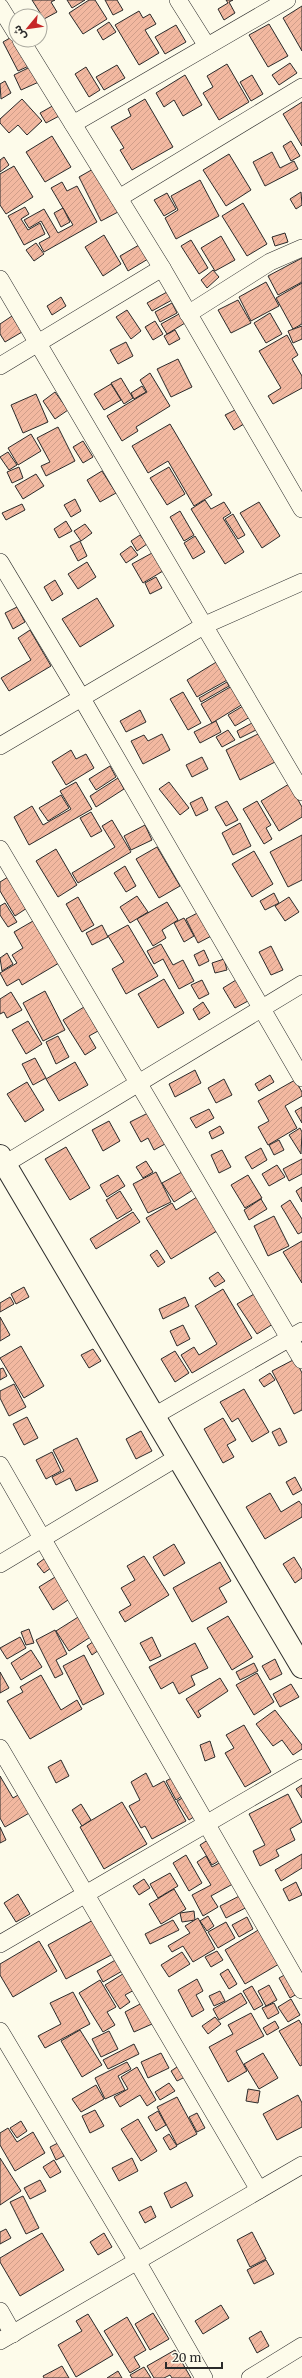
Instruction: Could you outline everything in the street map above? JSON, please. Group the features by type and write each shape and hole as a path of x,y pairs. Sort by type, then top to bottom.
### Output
{"street":[{"path":"178,0 207,46"},
{"path":"73,124 287,0"},
{"path":"0,7 8,20"},
{"path":"26,48 162,268 302,509"},
{"path":"119,198 302,87"},
{"path":"188,314 270,262 302,248"},
{"path":"0,366 162,268"},
{"path":"0,279 302,792"},
{"path":"0,562 81,697 260,1009 302,1078"},
{"path":"0,746 205,625 302,582"},
{"path":"0,849 137,1084 295,1335 302,1360"},
{"path":"302,984 137,1084 2,1162 302,1667"},
{"path":"154,1416 295,1335"},
{"path":"0,1564 178,1457"},
{"path":"0,1465 302,1990"},
{"path":"0,1748 87,1894 174,2048 259,2190"},
{"path":"0,1944 207,1825 302,1768"},
{"path":"0,2031 137,2261 204,2378"},
{"path":"0,2311 7,2337 302,2165"},
{"path":"250,2378 302,2346"}],"building":[{"path":"32,0 55,0 51,2 57,12 48,17 48,8 37,8"},
{"path":"67,0 85,0 72,8"},
{"path":"89,0 95,0 107,19 83,34 69,13"},
{"path":"105,0 117,0 123,10 113,15"},
{"path":"226,0 233,0 229,2 235,13 224,20 218,9 228,3"},
{"path":"302,6 302,51 283,18"},
{"path":"139,11 143,18 150,14 156,24 145,30 159,53 139,65 115,25"},
{"path":"109,22 116,32 103,40 97,30"},
{"path":"269,24 288,56 268,67 249,35"},
{"path":"176,25 186,42 165,54 155,37"},
{"path":"8,39 8,48 22,48 31,65 18,71 3,42"},
{"path":"290,63 297,73 279,85 272,75"},
{"path":"227,64 249,102 219,120 203,93 213,87 207,76"},
{"path":"34,65 41,81 21,90 14,75"},
{"path":"117,65 125,78 104,90 96,77"},
{"path":"86,67 100,90 89,97 75,74"},
{"path":"185,75 202,105 183,116 174,100 164,107 156,93"},
{"path":"252,75 263,94 251,101 240,82"},
{"path":"5,81 11,93 1,99 0,84"},
{"path":"22,99 42,121 27,135 18,125 9,133 0,123 0,119"},
{"path":"145,99 173,147 132,170 120,150 124,148 111,127 131,116 128,109"},
{"path":"302,102 302,146 283,114"},
{"path":"56,104 61,115 46,123 40,113"},
{"path":"52,136 71,167 45,182 26,152"},
{"path":"291,141 300,156 291,161 283,146"},
{"path":"272,152 280,168 294,161 298,169 265,186 253,162"},
{"path":"229,154 251,190 226,206 203,170"},
{"path":"4,157 9,165 0,172 0,160"},
{"path":"14,166 33,197 6,214 0,205 0,174"},
{"path":"95,168 118,212 101,221 79,177"},
{"path":"200,180 219,216 176,239 165,218 178,210 171,196"},
{"path":"62,182 67,191 77,186 97,222 44,252 39,243 50,237 41,221 29,228 24,220 44,209 58,233 73,225 51,188"},
{"path":"301,192 302,205 296,209 290,199"},
{"path":"167,193 176,209 164,216 154,200"},
{"path":"243,203 267,244 247,256 222,216"},
{"path":"25,207 29,214 21,219 28,230 40,223 45,234 24,245 8,216"},
{"path":"63,208 70,222 61,227 54,213"},
{"path":"285,233 288,242 275,246 272,237"},
{"path":"104,235 121,264 103,276 85,247"},
{"path":"221,236 235,260 215,271 201,248"},
{"path":"191,240 208,268 199,274 181,246"},
{"path":"36,243 44,254 34,261 26,250"},
{"path":"139,245 148,259 128,271 120,256"},
{"path":"302,258 302,282 278,295 268,276"},
{"path":"213,270 219,277 207,288 201,280"},
{"path":"266,282 279,306 251,321 239,297"},
{"path":"302,283 302,324 293,329 276,298"},
{"path":"167,292 172,300 152,311 147,303"},
{"path":"61,297 66,306 52,315 47,306"},
{"path":"238,300 251,323 231,333 218,310"},
{"path":"172,303 177,313 160,322 155,312"},
{"path":"127,310 141,331 131,339 116,317"},
{"path":"270,313 282,334 266,343 254,323"},
{"path":"179,314 185,323 167,334 161,324"},
{"path":"12,316 22,332 5,342 0,334 0,324"},
{"path":"155,321 163,334 153,340 145,327"},
{"path":"302,326 302,339 293,343 288,331"},
{"path":"175,330 180,339 169,345 164,336"},
{"path":"287,335 298,355 292,359 302,376 302,388 273,404 268,396 281,388 259,351"},
{"path":"126,342 133,356 118,364 110,350"},
{"path":"178,359 192,387 171,397 157,369"},
{"path":"150,373 170,406 136,427 138,431 122,441 107,416 147,392 140,380"},
{"path":"121,378 133,398 124,404 111,383"},
{"path":"111,384 121,400 104,410 94,394"},
{"path":"142,386 146,392 134,399 131,393"},
{"path":"55,392 68,410 55,419 43,401"},
{"path":"36,394 48,422 23,433 11,405"},
{"path":"235,410 244,424 234,430 225,415"},
{"path":"170,424 212,495 194,506 168,461 148,473 132,446"},
{"path":"58,427 75,461 46,476 41,466 50,462 37,438"},
{"path":"31,434 41,451 18,465 8,448"},
{"path":"83,441 93,457 83,463 73,447"},
{"path":"8,452 17,465 9,470 0,457"},
{"path":"19,467 23,478 12,483 7,472"},
{"path":"169,467 185,494 167,505 150,478"},
{"path":"102,471 116,493 100,502 87,480"},
{"path":"36,474 44,486 23,499 15,486"},
{"path":"75,499 81,511 71,517 64,505"},
{"path":"205,500 211,509 224,502 231,513 223,518 244,552 225,564 191,509"},
{"path":"259,502 280,536 262,548 240,513"},
{"path":"22,504 25,510 6,520 2,513"},
{"path":"180,511 194,535 184,541 170,517"},
{"path":"233,514 245,535 238,539 225,519"},
{"path":"66,521 72,531 59,538 54,529"},
{"path":"85,524 92,533 81,541 74,531"},
{"path":"140,535 147,544 137,551 131,541"},
{"path":"195,536 205,552 193,559 184,543"},
{"path":"80,541 87,556 78,561 70,546"},
{"path":"131,546 138,555 126,563 120,554"},
{"path":"152,553 163,571 143,583 132,564"},
{"path":"87,562 96,577 78,589 68,574"},
{"path":"156,577 162,588 150,594 145,583"},
{"path":"55,580 63,594 52,601 44,587"},
{"path":"97,598 114,626 80,647 62,619"},
{"path":"17,607 25,622 13,629 5,613"},
{"path":"30,630 51,666 9,691 1,678 31,660 18,638"},
{"path":"218,661 229,679 197,697 187,680"},
{"path":"227,682 229,686 201,702 199,698"},
{"path":"232,686 243,704 212,723 201,704"},
{"path":"183,692 201,723 188,730 170,699"},
{"path":"243,706 250,717 235,726 228,715"},
{"path":"140,710 146,722 126,732 120,721"},
{"path":"216,721 221,732 200,743 194,732"},
{"path":"252,723 256,730 240,738 237,731"},
{"path":"228,730 235,740 222,747 216,737"},
{"path":"260,733 275,762 240,780 226,750"},
{"path":"162,734 170,750 143,764 131,741 144,735 148,741"},
{"path":"71,750 76,759 86,754 94,768 66,785 52,762"},
{"path":"202,757 208,769 192,777 186,765"},
{"path":"110,766 116,777 96,790 89,779"},
{"path":"118,778 124,789 96,807 90,796"},
{"path":"76,782 92,809 29,845 14,817 32,806 43,825 71,809 60,791"},
{"path":"169,782 189,808 180,815 159,789"},
{"path":"289,784 302,807 302,817 279,831 261,801"},
{"path":"61,795 69,808 48,821 39,808"},
{"path":"202,797 208,810 196,816 190,803"},
{"path":"227,801 238,820 226,826 215,807"},
{"path":"257,801 271,825 266,828 272,839 264,844 243,809"},
{"path":"91,812 102,831 91,837 80,818"},
{"path":"112,820 131,852 78,883 72,873 115,847 102,826"},
{"path":"240,823 251,846 233,855 222,833"},
{"path":"145,825 152,840 131,850 124,836"},
{"path":"302,835 302,880 288,887 270,852"},
{"path":"157,847 180,886 159,898 136,859"},
{"path":"56,849 77,885 58,897 36,861"},
{"path":"254,851 273,884 252,897 232,864"},
{"path":"125,866 136,886 126,892 114,873"},
{"path":"8,877 27,908 15,916 0,891 0,882"},
{"path":"274,893 279,903 265,910 260,901"},
{"path":"137,896 148,912 130,923 120,907"},
{"path":"78,897 94,925 82,932 66,904"},
{"path":"289,897 299,912 285,921 275,906"},
{"path":"167,902 178,920 162,930 166,938 153,946 137,919"},
{"path":"5,903 17,922 8,927 0,915 0,906"},
{"path":"205,909 217,933 198,943 186,919"},
{"path":"184,918 194,936 184,942 174,923"},
{"path":"33,921 59,963 22,985 19,979 7,986 0,973 17,963 12,955 23,948 14,932"},
{"path":"102,925 108,937 92,945 86,933"},
{"path":"128,925 158,976 126,994 112,969 124,962 108,936"},
{"path":"161,944 173,965 183,960 194,981 179,989 163,959 154,964 147,951"},
{"path":"271,946 283,970 271,975 259,952"},
{"path":"204,950 209,961 199,966 194,955"},
{"path":"7,953 13,964 2,971 0,958"},
{"path":"224,959 227,970 215,973 212,963"},
{"path":"164,979 184,1013 158,1028 138,994"},
{"path":"202,980 209,994 199,999 191,985"},
{"path":"236,980 248,1001 235,1008 223,988"},
{"path":"45,991 65,1030 43,1041 23,1003"},
{"path":"11,992 22,1010 7,1018 4,1012 0,1014 0,999"},
{"path":"203,1002 210,1013 199,1020 193,1009"},
{"path":"84,1007 98,1031 89,1036 96,1048 85,1055 63,1020"},
{"path":"28,1021 42,1044 26,1054 12,1030"},
{"path":"58,1036 69,1057 56,1064 46,1042"},
{"path":"35,1058 46,1078 33,1085 22,1064"},
{"path":"75,1062 88,1085 59,1101 46,1079"},
{"path":"195,1070 201,1083 175,1097 169,1084"},
{"path":"270,1075 274,1082 259,1091 255,1084"},
{"path":"224,1079 232,1095 216,1103 208,1088"},
{"path":"295,1080 302,1092 302,1096 285,1106 297,1128 268,1145 258,1127 269,1121 258,1101"},
{"path":"27,1082 44,1110 25,1122 7,1094"},
{"path":"302,1107 302,1123 295,1111"},
{"path":"209,1109 214,1118 196,1128 190,1118"},
{"path":"148,1113 165,1144 154,1150 148,1138 141,1142 130,1122"},
{"path":"109,1121 120,1141 103,1151 92,1130"},
{"path":"220,1126 224,1133 212,1139 209,1132"},
{"path":"300,1128 302,1132 301,1154 289,1135"},
{"path":"279,1140 284,1150 274,1155 269,1145"},
{"path":"66,1147 90,1188 70,1200 45,1159"},
{"path":"261,1148 267,1160 252,1169 245,1157"},
{"path":"222,1150 231,1167 219,1173 211,1155"},
{"path":"302,1159 302,1174 289,1181 283,1169"},
{"path":"146,1161 153,1172 143,1178 136,1167"},
{"path":"277,1165 285,1177 269,1186 262,1174"},
{"path":"156,1172 171,1202 148,1213 133,1184"},
{"path":"182,1172 193,1190 174,1202 162,1183"},
{"path":"118,1175 125,1186 107,1197 100,1185"},
{"path":"248,1175 262,1198 245,1208 231,1185"},
{"path":"302,1187 302,1202 296,1191"},
{"path":"120,1191 132,1210 117,1219 106,1200"},
{"path":"197,1197 217,1231 171,1259 146,1218 172,1203 176,1210"},
{"path":"261,1199 267,1209 249,1220 244,1210"},
{"path":"290,1200 302,1219 302,1232 298,1234 281,1206"},
{"path":"133,1212 140,1222 96,1249 90,1239"},
{"path":"274,1216 289,1246 268,1256 254,1226"},
{"path":"302,1241 302,1283 283,1252"},
{"path":"157,1250 165,1262 158,1267 150,1255"},
{"path":"218,1272 225,1281 215,1287 209,1278"},
{"path":"24,1287 29,1297 16,1304 11,1294"},
{"path":"223,1289 252,1338 192,1373 181,1355 194,1347 199,1355 217,1344 195,1306"},
{"path":"254,1294 273,1324 257,1334 237,1304"},
{"path":"10,1297 14,1304 0,1312 0,1303"},
{"path":"185,1297 189,1306 163,1319 159,1309"},
{"path":"0,1317 10,1335 0,1341"},
{"path":"183,1325 190,1339 177,1346 170,1331"},
{"path":"21,1346 44,1386 24,1398 0,1358"},
{"path":"93,1349 101,1361 89,1368 81,1355"},
{"path":"175,1351 189,1373 175,1382 161,1359"},
{"path":"295,1359 302,1373 302,1410 294,1414 272,1371"},
{"path":"3,1368 7,1376 0,1380 0,1369"},
{"path":"270,1373 275,1380 264,1387 259,1380"},
{"path":"14,1384 26,1407 9,1416 0,1398 0,1391"},
{"path":"244,1389 269,1432 252,1442 238,1418 232,1422 220,1402"},
{"path":"27,1417 38,1438 24,1445 13,1424"},
{"path":"223,1418 236,1440 227,1445 234,1457 223,1463 204,1429"},
{"path":"280,1428 287,1442 279,1446 272,1432"},
{"path":"141,1431 152,1451 136,1459 126,1439"},
{"path":"77,1438 98,1481 76,1491 70,1478 56,1485 52,1477 64,1471 53,1450"},
{"path":"52,1452 61,1471 46,1479 36,1460"},
{"path":"295,1477 302,1490 293,1495 286,1482"},
{"path":"270,1493 281,1512 299,1501 302,1505 302,1517 265,1539 246,1507"},
{"path":"174,1544 185,1563 164,1576 153,1557"},
{"path":"48,1556 55,1565 44,1573 37,1564"},
{"path":"144,1556 169,1595 125,1622 119,1612 131,1605 121,1588 135,1580 127,1566"},
{"path":"294,1557 302,1570 302,1578 295,1583 283,1564"},
{"path":"220,1562 231,1581 219,1588 227,1602 192,1622 173,1588"},
{"path":"60,1574 74,1596 53,1610 39,1587"},
{"path":"83,1614 95,1634 69,1651 56,1631"},
{"path":"228,1616 253,1657 232,1670 207,1628"},
{"path":"29,1629 34,1643 26,1645 21,1632"},
{"path":"55,1630 67,1654 56,1660 63,1674 55,1678 36,1640"},
{"path":"20,1637 26,1648 7,1659 0,1648"},
{"path":"152,1637 161,1656 150,1661 140,1643"},
{"path":"97,1639 103,1647 92,1655 87,1646"},
{"path":"195,1643 208,1668 191,1676 195,1685 179,1694 173,1682 161,1689 149,1667"},
{"path":"31,1650 42,1667 21,1680 11,1663"},
{"path":"84,1655 104,1694 83,1705 63,1666"},
{"path":"275,1659 282,1674 270,1680 262,1666"},
{"path":"254,1663 258,1671 240,1680 236,1672"},
{"path":"0,1672 9,1688 0,1693"},
{"path":"257,1673 274,1702 254,1715 236,1685"},
{"path":"41,1675 61,1710 77,1700 82,1709 30,1739 7,1701 23,1692 20,1687"},
{"path":"220,1678 228,1691 198,1711 201,1716 198,1718 186,1699"},
{"path":"291,1684 299,1697 280,1707 273,1694"},
{"path":"275,1710 302,1745 302,1749 293,1755 282,1740 273,1746 256,1724"},
{"path":"244,1725 271,1772 245,1787 225,1753 234,1748 226,1735"},
{"path":"210,1741 215,1757 205,1761 200,1745"},
{"path":"61,1760 69,1776 56,1783 48,1767"},
{"path":"146,1773 153,1787 164,1781 186,1821 152,1839 145,1826 141,1828 129,1806 140,1800 131,1782"},
{"path":"177,1775 188,1792 176,1800 166,1781"},
{"path":"0,1776 13,1798 20,1794 31,1812 5,1827 0,1818"},
{"path":"302,1785 302,1798 296,1789"},
{"path":"189,1794 200,1813 189,1820 177,1801"},
{"path":"288,1794 302,1822 290,1829 295,1840 276,1850 279,1856 260,1866 253,1851 265,1845 249,1814"},
{"path":"122,1802 147,1844 104,1869 80,1827"},
{"path":"81,1804 91,1820 82,1826 72,1810"},
{"path":"0,1827 6,1840 0,1843"},
{"path":"214,1836 227,1856 212,1865 200,1845"},
{"path":"302,1854 302,1868 281,1881 275,1870"},
{"path":"186,1855 202,1883 189,1891 173,1863"},
{"path":"206,1856 212,1867 228,1858 240,1880 211,1896 218,1907 203,1916 192,1895 211,1885 197,1862"},
{"path":"170,1873 178,1886 158,1898 150,1884"},
{"path":"144,1879 150,1888 139,1895 133,1886"},
{"path":"296,1882 302,1895 289,1901 283,1889"},
{"path":"174,1889 186,1909 161,1924 149,1904"},
{"path":"247,1892 253,1904 226,1918 220,1906"},
{"path":"18,1894 30,1914 16,1922 4,1903"},
{"path":"194,1911 195,1920 182,1922 180,1913"},
{"path":"208,1916 214,1926 207,1931 200,1921"},
{"path":"247,1917 253,1929 239,1937 232,1925"},
{"path":"198,1918 215,1949 193,1962 183,1946 172,1952 168,1946 190,1933 185,1926"},
{"path":"95,1919 113,1954 66,1979 48,1945"},
{"path":"173,1920 179,1930 150,1944 145,1934"},
{"path":"226,1922 235,1938 218,1948 208,1932"},
{"path":"260,1929 279,1964 245,1984 225,1950"},
{"path":"39,1941 57,1971 13,1997 0,1975 0,1964"},
{"path":"217,1951 223,1960 211,1967 205,1957"},
{"path":"182,1952 190,1964 169,1977 161,1965"},
{"path":"117,1959 124,1970 103,1982 97,1971"},
{"path":"228,1969 237,1984 229,1989 220,1974"},
{"path":"292,1971 302,1991 290,1998 279,1978"},
{"path":"126,1972 136,1989 125,1995 130,2002 120,2009 105,1985"},
{"path":"197,1979 203,1991 196,1995 204,2010 192,2017 178,1990"},
{"path":"100,1980 116,2007 107,2012 115,2025 103,2032 79,1993"},
{"path":"269,1985 277,2000 266,2006 258,1991"},
{"path":"252,1986 263,2005 254,2010 243,1991"},
{"path":"220,1991 225,2001 214,2006 209,1996"},
{"path":"73,1992 90,2024 45,2048 38,2036 61,2024 50,2003"},
{"path":"241,1993 247,2003 219,2020 213,2009"},
{"path":"291,1999 300,2015 288,2022 278,2007"},
{"path":"142,2003 152,2024 134,2032 125,2012"},
{"path":"274,2003 279,2013 268,2019 262,2008"},
{"path":"251,2013 264,2036 236,2051 247,2071 228,2082 209,2047 233,2034 228,2025"},
{"path":"215,2017 221,2024 208,2034 202,2026"},
{"path":"299,2020 302,2025 302,2065 300,2066 279,2031"},
{"path":"275,2021 279,2028 267,2035 263,2028"},
{"path":"80,2030 102,2065 82,2077 61,2041"},
{"path":"109,2031 118,2049 101,2057 92,2039"},
{"path":"134,2044 139,2054 108,2069 103,2060"},
{"path":"161,2053 169,2068 148,2078 141,2062"},
{"path":"263,2053 278,2078 259,2089 244,2064"},
{"path":"127,2062 131,2069 118,2076 125,2090 105,2099 95,2078"},
{"path":"180,2065 187,2076 177,2081 171,2071"},
{"path":"137,2067 156,2100 147,2106 140,2095 120,2107 114,2097 128,2089 121,2077"},
{"path":"169,2083 175,2091 160,2100 155,2092"},
{"path":"96,2085 104,2099 81,2112 72,2099"},
{"path":"248,2089 260,2091 258,2103 246,2101"},
{"path":"298,2095 302,2103 302,2127 277,2140 263,2114"},
{"path":"177,2097 197,2134 177,2145 157,2107"},
{"path":"95,2110 104,2126 90,2133 82,2116"},
{"path":"158,2111 166,2125 156,2131 148,2117"},
{"path":"197,2113 205,2128 197,2132 189,2117"},
{"path":"138,2119 157,2151 141,2161 121,2129"},
{"path":"21,2121 27,2131 17,2138 10,2128"},
{"path":"8,2128 17,2142 33,2132 45,2153 15,2171 0,2145 0,2133"},
{"path":"169,2134 177,2146 170,2150 163,2138"},
{"path":"58,2143 64,2156 56,2160 50,2147"},
{"path":"0,2158 21,2191 0,2205"},
{"path":"132,2158 138,2171 119,2181 112,2168"},
{"path":"54,2160 61,2172 50,2178 43,2167"},
{"path":"40,2180 46,2191 30,2199 24,2188"},
{"path":"186,2182 193,2196 171,2208 164,2193"},
{"path":"23,2196 39,2228 26,2234 10,2202"},
{"path":"151,2206 156,2217 145,2223 139,2212"},
{"path":"6,2229 11,2238 0,2244 0,2232"},
{"path":"252,2232 266,2259 250,2267 237,2240"},
{"path":"42,2233 64,2270 20,2296 0,2262 0,2258"},
{"path":"104,2233 112,2247 98,2255 90,2242"},
{"path":"266,2260 274,2274 254,2284 247,2270"},
{"path":"221,2305 229,2318 203,2334 195,2321"},
{"path":"153,2313 169,2339 150,2350 135,2324"},
{"path":"88,2314 113,2355 76,2377 58,2345 82,2331 76,2321"},
{"path":"127,2317 146,2350 134,2357 140,2367 130,2373 104,2331"},
{"path":"261,2331 269,2346 257,2353 249,2338"},
{"path":"175,2350 191,2378 172,2378 170,2375 164,2378 154,2378 147,2366"},
{"path":"62,2366 69,2378 44,2378 43,2376"},
{"path":"144,2367 151,2378 132,2378 130,2375"},
{"path":"118,2371 122,2378 107,2378"}]}
